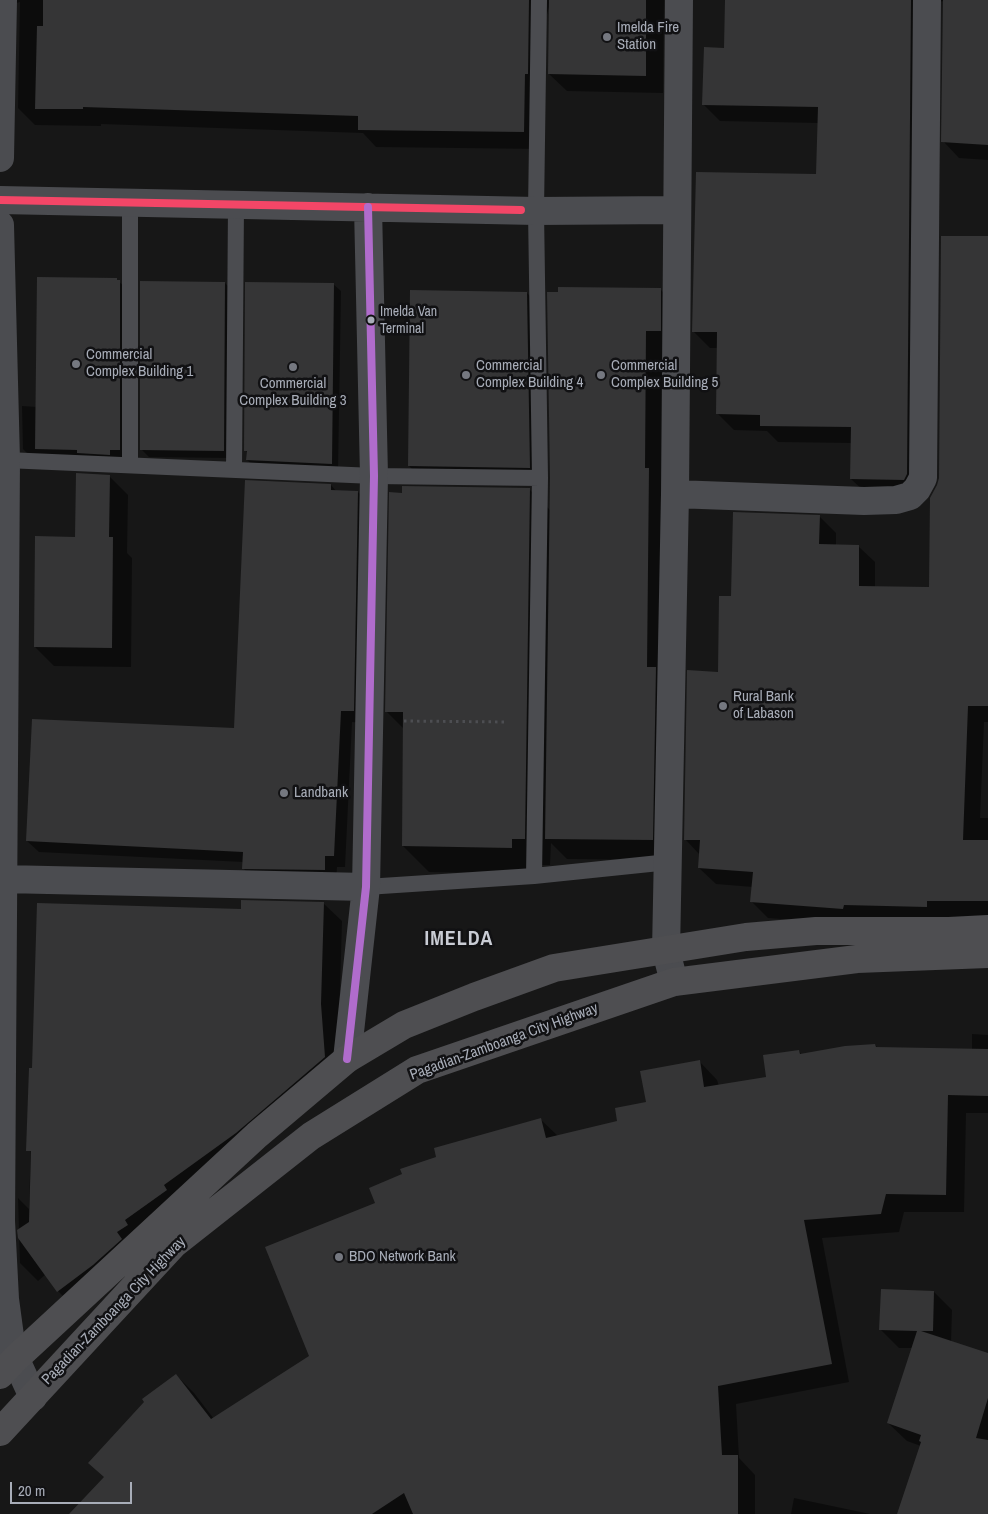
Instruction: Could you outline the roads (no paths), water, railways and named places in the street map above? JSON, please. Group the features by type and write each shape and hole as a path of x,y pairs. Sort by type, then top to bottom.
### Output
{"highway":[{"name":"Pagadian-Zamboanga City Highway","path":"8,1367 257,1135 347,1059 404,1025 554,968 746,937 816,931 948,931 988,929"},
{"name":"Pagadian-Zamboanga City Highway","path":"0,1432 174,1244 311,1136 417,1070 674,982 857,959 988,954"}],"street":[{"path":"0,158 2,0"},
{"path":"674,982 666,950 675,494 679,0"},
{"path":"675,494 864,501 896,500 910,496 917,490 923,478 927,0"},
{"path":"0,200 368,206 536,211 676,210"},
{"path":"347,1059 366,887 374,476 368,206"},
{"path":"0,225 6,460 1,1220 6,1299 12,1351 8,1367 33,1397"},
{"path":"3,879 366,887"}],"lane":[{"path":"534,876 540,478 536,211 539,0"},
{"path":"130,202 130,465"},
{"path":"234,470 236,204"},
{"path":"6,460 374,476 540,478"},
{"path":"366,887 534,876 669,862"}],"place":[{"name":"Imelda Fire Station","path":"607,37"},
{"name":"Imelda Van Terminal","path":"371,320"},
{"name":"Commercial Complex Building 1","path":"76,364"},
{"name":"Commercial Complex Building 3","path":"293,367"},
{"name":"Commercial Complex Building 4","path":"466,375"},
{"name":"Commercial Complex Building 5","path":"601,375"},
{"name":"Rural Bank of Labason","path":"723,706"},
{"name":"Landbank","path":"284,793"},
{"name":"BDO Network Bank","path":"339,1257"}],"district":[{"name":"IMELDA","path":"459,940"}]}
